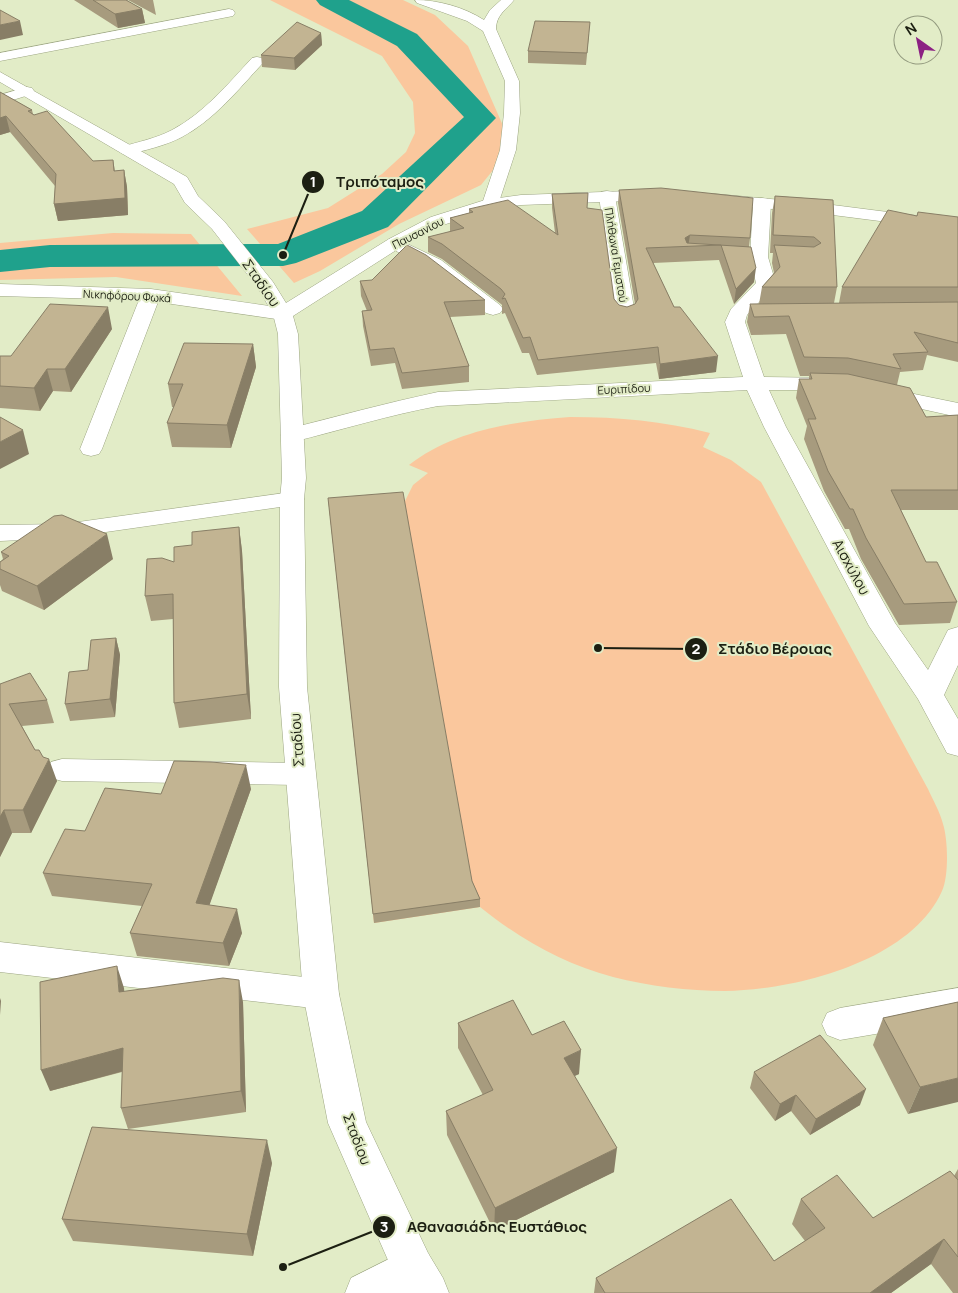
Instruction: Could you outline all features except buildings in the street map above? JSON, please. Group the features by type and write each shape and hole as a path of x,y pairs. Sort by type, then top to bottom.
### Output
{"street":[{"path":"421,0 472,18 489,29"},
{"path":"491,204 508,150 512,81 488,23 495,11 508,0"},
{"path":"0,57 229,13"},
{"path":"144,15 161,25"},
{"path":"126,150 176,134 191,125 257,61"},
{"name":"Σταδίου","path":"0,76 181,181 191,199 218,225 266,286 283,314 288,334 294,478 292,499 293,687 321,994 348,1123 421,1281"},
{"path":"2,98 26,91"},
{"path":"2,98 22,108"},
{"name":"Σταδίου","path":"80,140 191,199"},
{"name":"Παυσανίου","path":"283,314 395,243 437,221 491,204 521,200 607,196 678,196"},
{"name":"Πλήθωνα Γεμιστού","path":"607,196 625,314"},
{"path":"697,198 887,216 958,226"},
{"path":"738,313 766,284 759,257 762,203"},
{"path":"395,243 434,264 493,309"},
{"name":"Νικηφόρου Φωκά","path":"0,290 151,295 283,314"},
{"path":"91,449 151,295"},
{"path":"738,313 766,313"},
{"name":"Αισχύλου","path":"738,313 735,322 755,383 774,427 883,626 930,695 958,745"},
{"name":"Ευριπίδου","path":"292,435 352,422 398,407 438,399 755,383 844,385 958,410"},
{"path":"0,533 64,532 292,499"},
{"path":"930,695 958,636"},
{"path":"62,770 300,774"},
{"path":"0,957 321,994"},
{"path":"840,1024 958,1004"},
{"path":"366,1293 421,1281"}],"shaded area":[{"path":"270,0 403,0 435,15 468,46 504,128 507,153 481,185 399,224 320,271 294,283 247,229 328,208 382,174 406,152 415,133 413,102 382,56"},
{"path":"113,233 191,234 242,296 116,277 0,280 0,243"},
{"path":"570,417 641,421 675,425 710,433 703,447 731,460 761,482 928,789 945,831 947,867 942,891 927,915 905,936 878,953 848,967 784,985 725,991 697,990 655,985 595,972 559,958 526,940 480,907 374,923 329,507 405,501 413,485 428,473 409,465 445,443 486,429 528,421"}],"waterway":[{"path":"0,261 50,256 283,255 375,219 481,118 407,40 329,0"}],"place":[{"name":"Τριπόταμος","path":"283,255"},
{"name":"Στάδιο Βέροιας","path":"598,648"},
{"name":"Αθανασιάδης Ευστάθιος","path":"283,1267"}]}
